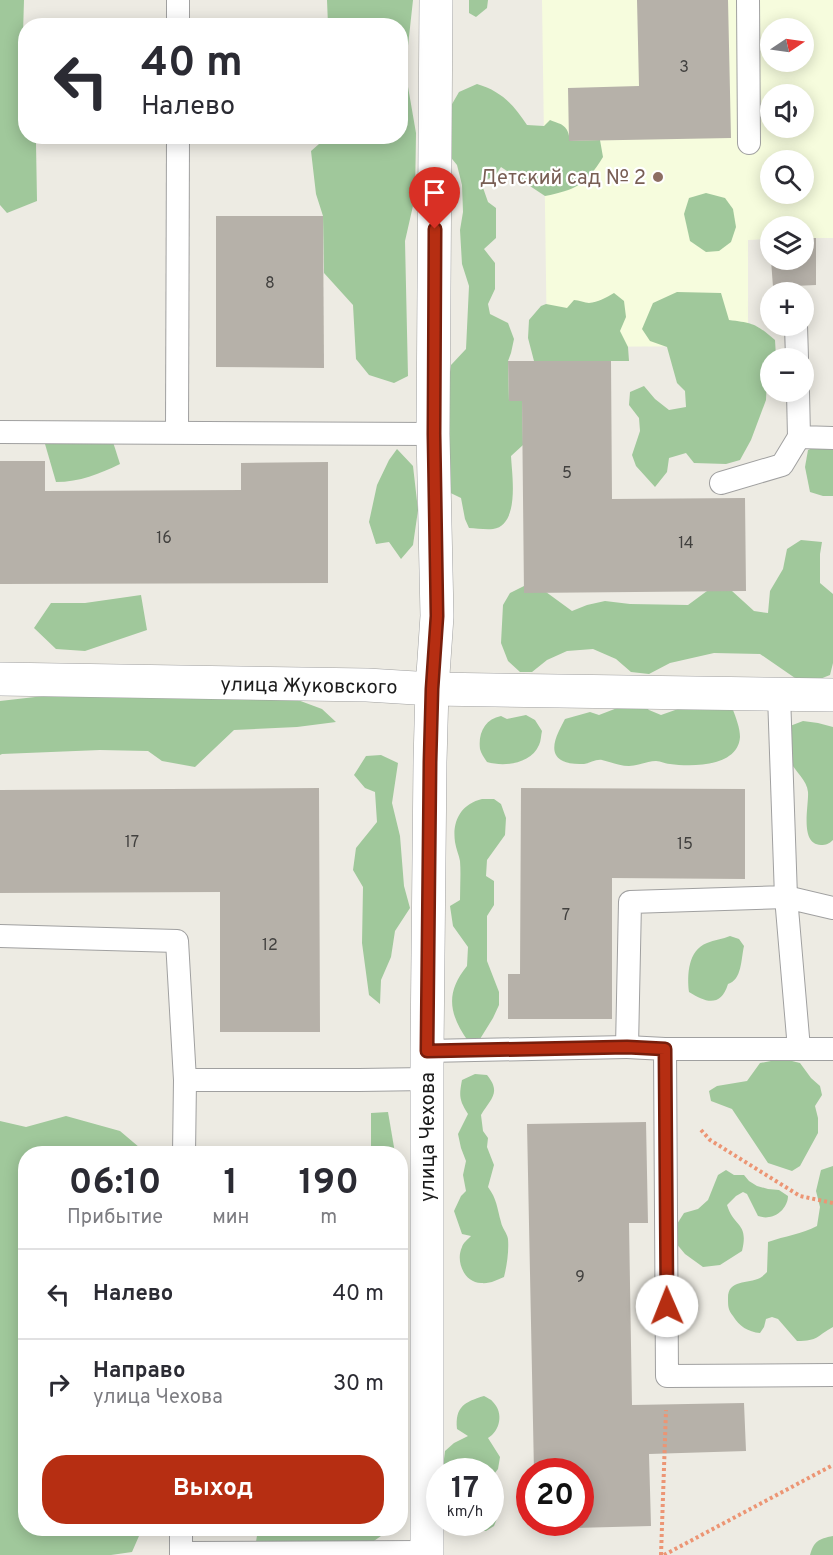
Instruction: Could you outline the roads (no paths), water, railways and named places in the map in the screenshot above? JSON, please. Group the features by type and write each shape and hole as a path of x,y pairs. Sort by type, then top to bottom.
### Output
{"street":[{"name":"улица Чехова","path":"427,1553 427,1065 432,689 437,616 434,434 436,0"},
{"name":"улица Жуковского","path":"0,679 833,695"}],"lane":[{"path":"178,0 178,18"},
{"path":"748,0 749,143"},
{"path":"177,432 178,144"},
{"path":"722,483 782,465 799,437 798,402"},
{"path":"0,432 434,434"},
{"path":"799,437 833,438"},
{"path":"779,695 786,897 799,1049"},
{"path":"627,1047 630,902 786,897 833,908"},
{"path":"0,936 177,941 185,1080 184,1146"},
{"path":"185,1080 359,1080 427,1065 627,1047 833,1049"},
{"path":"665,1049 667,1376 833,1375"},
{"path":"181,1536 181,1554 427,1553"}],"place":[{"name":"Детский сад № 2","path":"658,177"}]}
